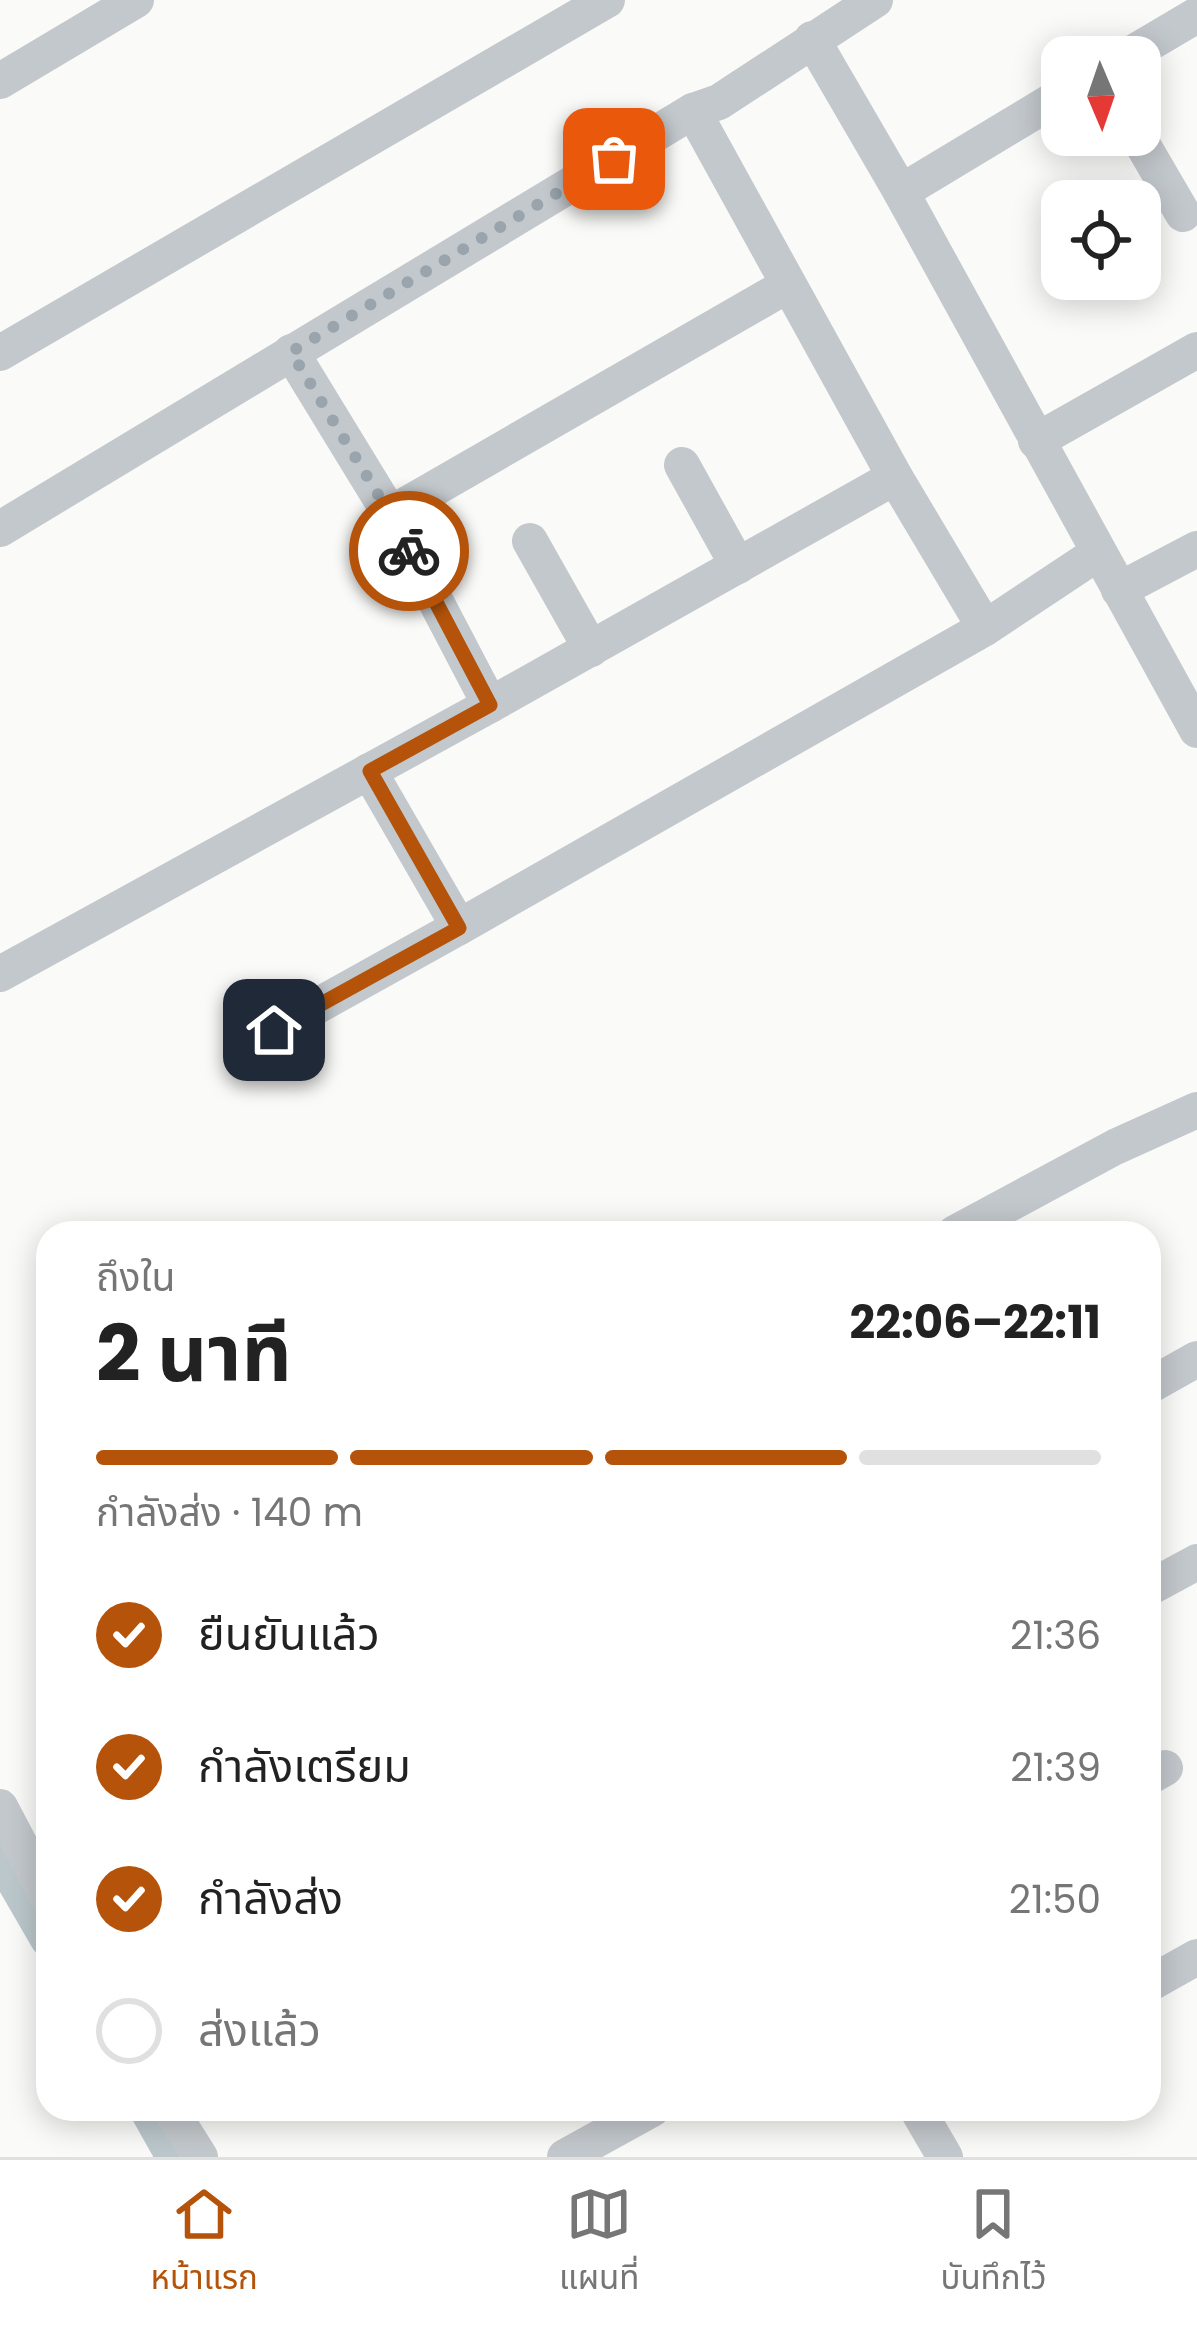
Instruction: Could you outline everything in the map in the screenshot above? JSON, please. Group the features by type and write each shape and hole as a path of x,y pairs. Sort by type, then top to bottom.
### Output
{"street":[{"path":"0,81 136,0"},
{"path":"0,353 607,0"},
{"path":"0,529 693,111 719,102 874,0"},
{"path":"1161,36 1197,15"},
{"path":"812,39 1197,730"},
{"path":"901,192 1041,108"},
{"path":"693,111 895,478 985,628"},
{"path":"1149,156 1183,214"},
{"path":"390,514 788,286"},
{"path":"1036,441 1197,350"},
{"path":"291,352 390,514 490,705"},
{"path":"682,465 738,566"},
{"path":"0,974 895,478"},
{"path":"530,541 590,649"},
{"path":"1119,590 1197,549"},
{"path":"274,1030 985,628 1098,553"},
{"path":"370,771 459,928"},
{"path":"977,1221 1115,1147 1197,1110"},
{"path":"1161,1379 1197,1359"},
{"path":"1161,1582 1197,1562"},
{"path":"0,1807 36,1875"},
{"path":"1161,1977 1197,1957"},
{"path":"178,2121 200,2157"},
{"path":"566,2157 630,2121"},
{"path":"925,2121 941,2156"}],"waterway":[{"path":"0,1856 36,1918"},
{"path":"154,2121 174,2157"}],"way so far":[{"path":"409,551 291,352 614,159"}],"route":[{"path":"274,1030 459,928 370,771 490,705 409,551"}]}
